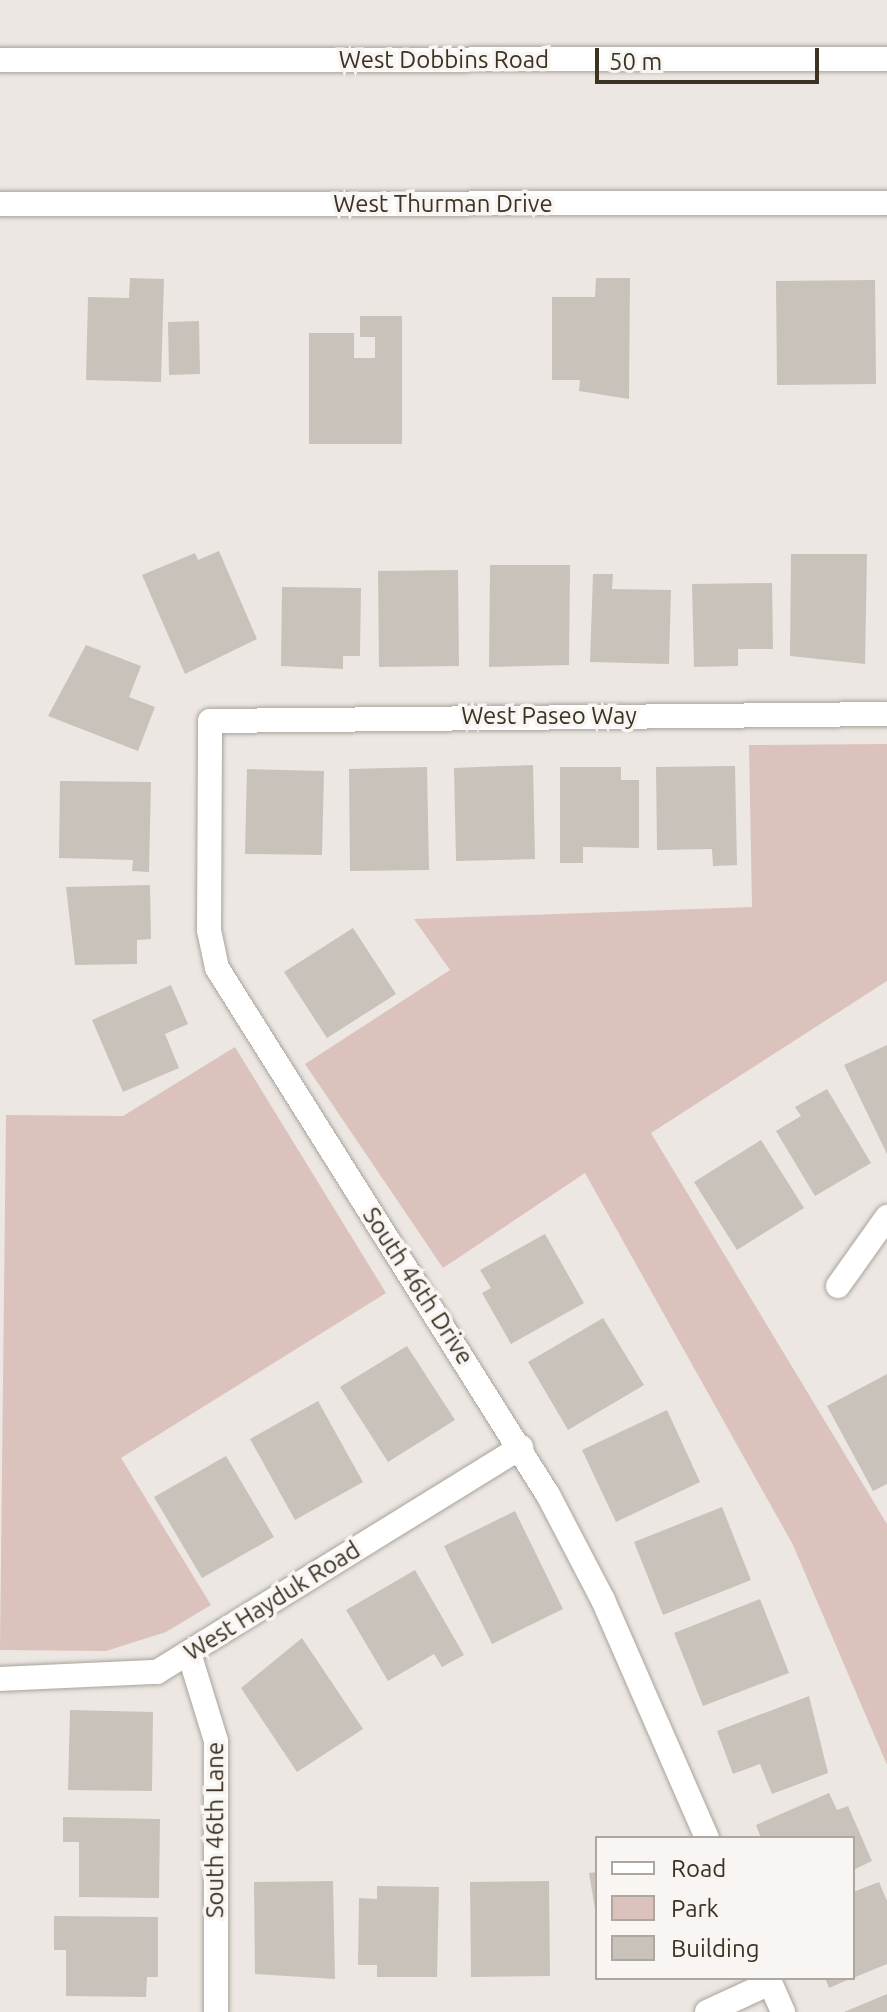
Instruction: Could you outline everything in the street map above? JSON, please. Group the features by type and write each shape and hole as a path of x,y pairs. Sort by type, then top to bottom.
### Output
{"street":[{"name":"West Dobbins Road","path":"0,60 887,59"},
{"name":"West Thurman Drive","path":"0,204 887,203"},
{"name":"West Paseo Way","path":"210,721 887,714"},
{"name":"South 46th Drive","path":"210,721 209,930 217,968 521,1447 603,1600 706,1836"},
{"path":"838,1286 887,1217"},
{"name":"West Hayduk Road","path":"0,1679 115,1678 157,1672 521,1447"},
{"name":"South 46th Lane","path":"189,1653 216,1741 216,2012"},
{"path":"707,2012 769,1981 783,2012"}],"green space":[{"path":"887,744 887,981 651,1133 887,1524 887,1765 793,1545 585,1173 443,1268 305,1064 450,970 414,919 752,907 749,745"},
{"path":"235,1047 386,1293 121,1458 211,1605 166,1632 106,1651 0,1650 6,1115 123,1116"}],"building":[{"path":"130,278 164,279 161,382 86,380 88,297 129,298"},
{"path":"596,278 630,278 629,399 579,391 580,380 552,380 552,297 595,297"},
{"path":"875,280 876,384 777,385 776,281"},
{"path":"360,316 402,316 402,444 309,444 309,333 354,333 354,358 375,358 375,337 360,337"},
{"path":"199,321 200,374 169,375 168,322"},
{"path":"219,551 257,639 185,674 142,575 195,553 198,560"},
{"path":"791,554 867,554 865,664 790,656"},
{"path":"490,565 570,565 569,665 489,667"},
{"path":"458,570 459,666 379,667 378,571"},
{"path":"593,574 613,574 612,589 671,590 669,664 590,662"},
{"path":"772,583 773,649 738,649 738,666 694,667 692,584"},
{"path":"282,587 361,588 360,656 343,656 343,669 281,666"},
{"path":"86,645 141,666 129,697 155,707 138,751 48,716"},
{"path":"533,765 535,859 456,861 454,768"},
{"path":"735,766 737,865 713,866 712,849 657,850 656,767"},
{"path":"427,767 429,870 350,871 349,769"},
{"path":"560,767 621,767 621,780 639,780 639,848 583,847 583,863 560,863"},
{"path":"247,769 324,771 322,855 245,854"},
{"path":"60,781 151,782 149,872 132,871 133,860 59,858"},
{"path":"150,885 151,939 137,940 137,964 75,965 66,887"},
{"path":"353,928 396,994 327,1038 284,972"},
{"path":"171,985 188,1024 165,1034 179,1068 123,1092 92,1020"},
{"path":"887,1045 887,1154 844,1065"},
{"path":"827,1089 871,1163 815,1196 776,1131 801,1116 795,1107"},
{"path":"761,1140 804,1208 737,1250 694,1182"},
{"path":"545,1234 584,1303 511,1344 482,1293 491,1288 480,1270"},
{"path":"603,1318 644,1385 568,1430 528,1362"},
{"path":"407,1346 455,1420 388,1462 340,1387"},
{"path":"887,1374 887,1484 873,1491 827,1406"},
{"path":"318,1401 363,1482 295,1520 250,1439"},
{"path":"667,1410 700,1482 616,1522 582,1450"},
{"path":"226,1456 274,1537 202,1578 154,1497"},
{"path":"722,1507 751,1580 663,1615 634,1542"},
{"path":"515,1511 563,1609 492,1644 444,1546"},
{"path":"415,1570 464,1655 442,1667 434,1654 388,1681 346,1610"},
{"path":"760,1599 789,1673 703,1706 674,1633"},
{"path":"302,1638 363,1729 297,1772 241,1688"},
{"path":"809,1696 828,1773 772,1794 760,1764 733,1774 717,1731"},
{"path":"70,1710 153,1712 152,1791 68,1790"},
{"path":"829,1793 837,1810 848,1806 872,1861 855,1869 855,1836 760,1836 756,1825"},
{"path":"63,1817 160,1819 159,1898 79,1897 79,1842 63,1842"},
{"path":"595,1872 595,1909 589,1873"},
{"path":"333,1881 335,1979 255,1974 254,1882"},
{"path":"549,1881 550,1976 471,1977 470,1882"},
{"path":"879,1882 887,1901 887,1964 855,1977 855,1891"},
{"path":"377,1886 439,1887 437,1977 377,1977 377,1965 358,1965 359,1898 377,1899"},
{"path":"54,1916 158,1917 158,1977 147,1977 146,1997 66,1996 66,1950 54,1950"},
{"path":"826,1980 847,1980 829,1988"},
{"path":"887,1994 887,2012 844,2012"}]}
